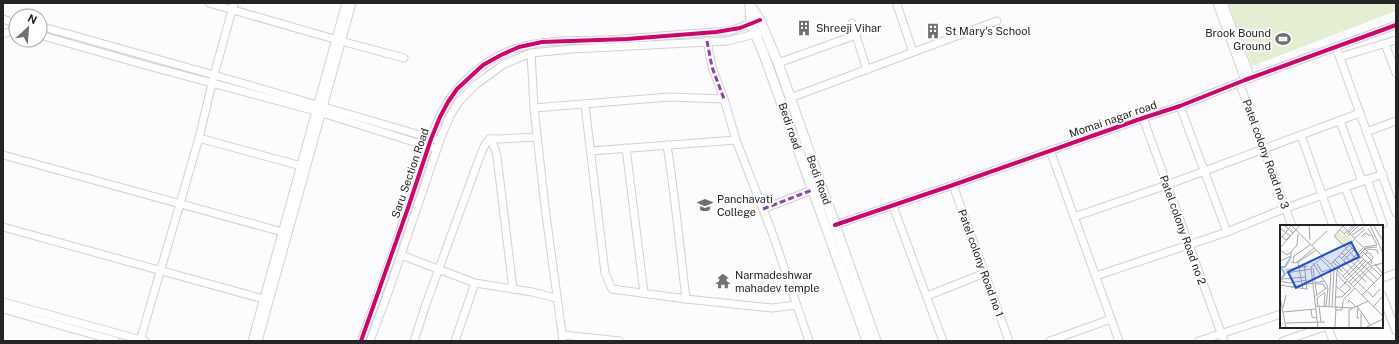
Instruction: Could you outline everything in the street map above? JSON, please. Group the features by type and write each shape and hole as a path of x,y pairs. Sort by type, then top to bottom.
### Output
{"main road":[{"name":"Bedi Road","path":"750,4 760,20 778,63 876,341"},
{"path":"750,4 751,24"},
{"name":"Bedi road","path":"751,24 766,59 867,341"}],"street":[{"path":"209,3 233,6 339,41 404,58"},
{"path":"339,41 346,3"},
{"path":"252,341 266,300 339,41 352,3"},
{"path":"1217,3 1245,80"},
{"path":"1223,3 1245,80"},
{"path":"897,5 914,52"},
{"path":"3,302 142,341 160,270 199,138 233,6"},
{"name":"Saru Section Road","path":"361,341 430,142 448,102 457,89 483,65 519,47 542,42 599,40 730,31 760,20"},
{"path":"790,98 997,21"},
{"path":"852,23 867,70"},
{"name":"Momai nagar road","path":"835,225 1180,106 1245,80 1396,25"},
{"path":"48,28 214,75 430,142 440,141"},
{"name":"Saru Section Road","path":"370,341 450,116 458,103 475,85 504,64 531,53 572,49 727,41 765,31"},
{"path":"778,63 856,35"},
{"path":"48,36 212,83 320,109"},
{"path":"1340,57 1396,40"},
{"path":"707,41 712,66 724,98 736,140 763,209 809,341"},
{"path":"1385,44 1396,73"},
{"path":"1336,47 1396,213"},
{"path":"531,53 537,137 556,298 563,338 620,341"},
{"name":"Patel colony Road no 3","path":"1245,80 1263,148 1292,225"},
{"path":"534,108 669,97 724,98"},
{"path":"585,105 605,273 612,288 686,299 772,308 796,304"},
{"path":"1180,106 1227,232"},
{"path":"1074,216 1167,185 1263,148 1360,114"},
{"name":"Patel colony Road no 2","path":"1143,118 1224,341"},
{"path":"1340,121 1384,224"},
{"path":"1366,132 1396,121"},
{"path":"1301,135 1333,225"},
{"path":"490,138 537,137"},
{"path":"199,138 303,167"},
{"path":"414,341 482,151 490,138"},
{"path":"490,138 497,157 513,289"},
{"path":"591,152 736,140"},
{"path":"430,142 437,149"},
{"path":"667,145 674,187 676,224 686,299"},
{"path":"626,148 644,293"},
{"path":"1050,150 1119,341"},
{"path":"3,155 285,233"},
{"path":"1096,276 1227,232 1286,208 1383,174"},
{"name":"Patel colony Road no 1","path":"953,185 1009,341"},
{"path":"1345,187 1360,225"},
{"path":"763,209 812,190"},
{"path":"893,206 943,341"},
{"path":"3,227 266,300"},
{"path":"401,255 475,283 556,298"},
{"path":"927,296 984,273"},
{"path":"1383,278 1396,273"},
{"path":"455,341 475,283"},
{"path":"1383,298 1396,331"},
{"path":"258,341 266,300"},
{"path":"3,309 116,341"},
{"path":"1199,341 1280,314"},
{"path":"1050,341 1111,319"},
{"path":"1283,341 1321,328"},
{"path":"1328,328 1333,341"}],"green space":[{"name":"Brook Bound Ground","path":"1228,3 1396,3 1396,11 1252,66"}],"marked path":[{"path":"707,41 712,67 724,99"},
{"path":"763,209 812,190"}],"cycle path":[{"path":"361,341 440,117 457,89 483,65 519,47 542,42 627,39 716,32 740,28 760,20"},
{"path":"835,225 1180,106 1245,80 1396,25"}],"place":[{"name":"Shreeji Vihar","path":"804,28"},
{"name":"St Mary's School","path":"933,31"},
{"name":"Brook Bound Ground","path":"1283,39"},
{"name":"Panchavati College","path":"705,205"},
{"name":"Narmadeshwar mahadev temple","path":"723,281"}]}
